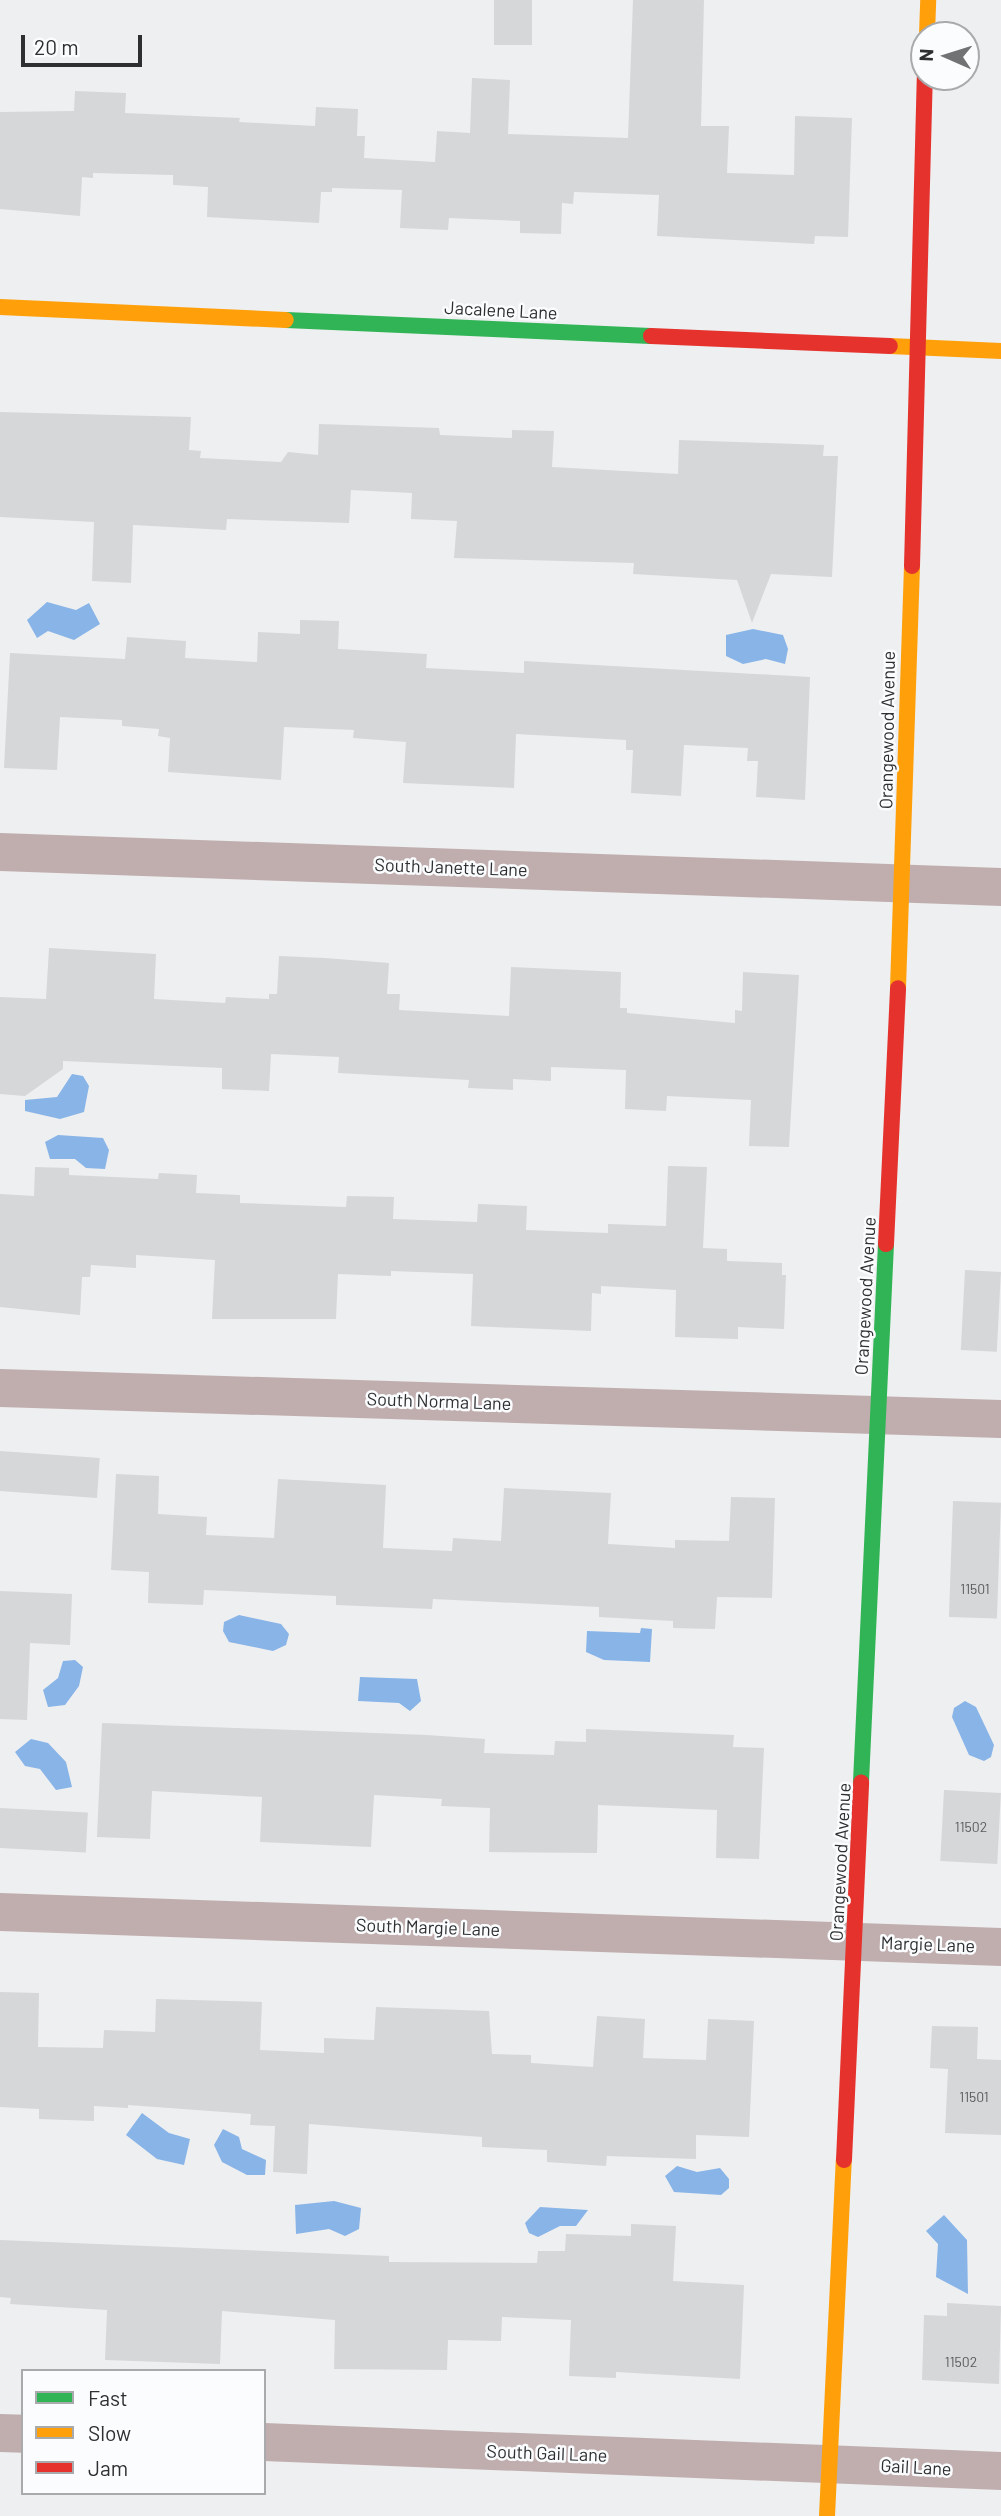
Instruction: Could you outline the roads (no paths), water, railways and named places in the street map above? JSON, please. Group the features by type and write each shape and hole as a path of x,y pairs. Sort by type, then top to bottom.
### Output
{"main road":[{"path":"927,21 928,0"},
{"name":"Orangewood Avenue","path":"827,2516 856,1941 903,883 925,91"},
{"name":"Jacalene Lane","path":"0,307 1001,351"}],"street":[{"name":"South Janette Lane","path":"0,852 1001,887"},
{"name":"South Norma Lane","path":"0,1388 1001,1419"},
{"name":"South Margie Lane","path":"0,1912 856,1941"},
{"name":"Margie Lane","path":"856,1941 1001,1947"},
{"path":"0,2433 21,2434"},
{"name":"South Gail Lane","path":"266,2442 830,2463"},
{"name":"Gail Lane","path":"830,2463 1001,2471"}],"water":[{"path":"47,602 76,610 89,603 100,624 74,640 48,631 37,638 27,620"},
{"path":"753,629 783,635 788,649 785,664 766,659 743,664 726,656 726,635"},
{"path":"72,1074 83,1076 89,1086 84,1112 60,1119 25,1111 25,1100 57,1097"},
{"path":"58,1135 103,1138 109,1150 105,1169 86,1168 75,1159 50,1159 45,1142"},
{"path":"239,1615 281,1624 289,1634 286,1645 273,1651 229,1642 223,1631 224,1622"},
{"path":"641,1628 652,1629 650,1662 604,1660 586,1652 587,1631 640,1633"},
{"path":"75,1660 83,1667 79,1686 65,1705 48,1707 43,1690 58,1678 63,1661"},
{"path":"360,1677 417,1679 421,1701 410,1711 399,1703 358,1701"},
{"path":"965,1701 976,1707 994,1745 991,1757 984,1761 969,1755 952,1717 954,1708"},
{"path":"31,1739 48,1743 66,1762 72,1787 56,1790 40,1769 25,1766 15,1752"},
{"path":"142,2113 169,2133 190,2139 184,2165 157,2159 126,2135"},
{"path":"223,2129 239,2137 242,2149 266,2160 265,2175 247,2175 222,2162 214,2145"},
{"path":"677,2166 697,2172 720,2168 729,2179 729,2188 721,2195 674,2192 665,2176"},
{"path":"334,2201 361,2208 359,2229 345,2236 329,2229 296,2234 295,2205"},
{"path":"540,2207 588,2210 576,2226 560,2226 538,2237 529,2233 525,2223"},
{"path":"944,2215 967,2240 968,2294 936,2277 938,2244 926,2231"}]}
